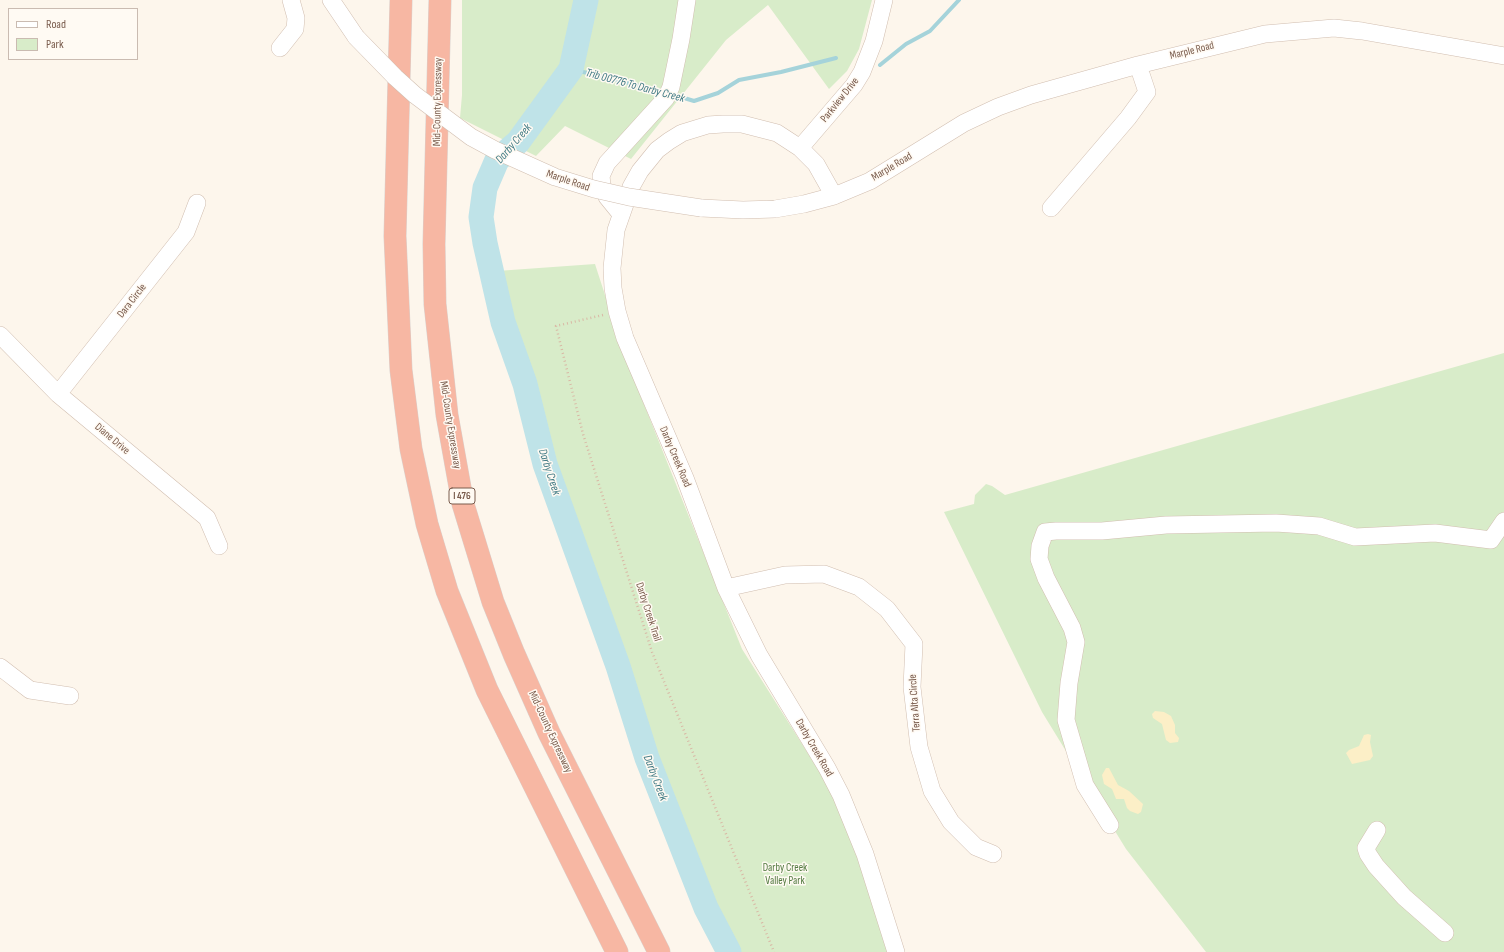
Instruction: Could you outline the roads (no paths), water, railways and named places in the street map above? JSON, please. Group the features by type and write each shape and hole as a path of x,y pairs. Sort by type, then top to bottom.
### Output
{"highway":[{"path":"401,0 395,236 400,362 411,449 427,524 448,591 487,690 617,952"},
{"name":"Mid-County Expressway","path":"440,0 434,244 435,304 447,415 463,504 493,602 514,654 549,733 659,952"}],"street":[{"path":"280,48 295,29 296,18 291,0"},
{"name":"Marple Road","path":"331,0 356,37 395,77 415,95 471,137 495,150 555,177 594,190 701,208 743,210 775,209 804,204 834,196 870,181 964,123 998,107 1031,95 1138,65 1258,35 1296,30 1334,28 1422,40 1504,56"},
{"path":"620,213 608,197 602,185 601,176 607,163 668,92 681,39 687,0"},
{"name":"Parkview Drive","path":"800,148 854,85 862,72 874,41 884,0"},
{"path":"1050,208 1128,118 1147,92 1138,65"},
{"name":"Darby Creek Road","path":"834,196 816,164 800,148 777,133 742,124 708,125 682,133 669,141 647,161 631,188 620,213 616,230 612,268 617,311 625,338 685,478 726,588 759,655 827,768 841,795 865,854 896,952"},
{"name":"Dara Circle","path":"58,394 186,232 197,203"},
{"name":"Diane Drive","path":"0,335 58,394 207,518 219,546"},
{"path":"1110,825 1086,785 1066,720 1069,683 1076,642 1072,628 1046,578 1039,558 1040,546 1045,532 1102,531 1166,525 1276,523 1319,526 1356,537 1435,533 1491,540 1504,521"},
{"name":"Terra Alta Circle","path":"726,588 785,575 824,574 860,587 887,609 914,644 912,686 919,747 932,791 951,822 976,847 993,854"},
{"path":"0,666 30,690 70,696"},
{"path":"1377,830 1366,848 1368,854 1376,866 1404,897 1445,933"}],"waterway":[{"name":"Darby Creek","path":"586,0 571,69 518,142 497,160 485,188 481,217 485,243 503,322 525,384 545,464 618,666 647,758 706,908 729,952"},
{"name":"Trib 00776 To Darby Creek","path":"880,65 906,44 930,31 959,0"},
{"name":"Trib 00776 To Darby Creek","path":"671,94 694,101 718,93 739,80 781,72 836,58"},
{"name":"Trib 00776 To Darby Creek","path":"571,69 664,92"}],"park label":[{"name":"Darby Creek Valley Park","path":"785,874"}]}
